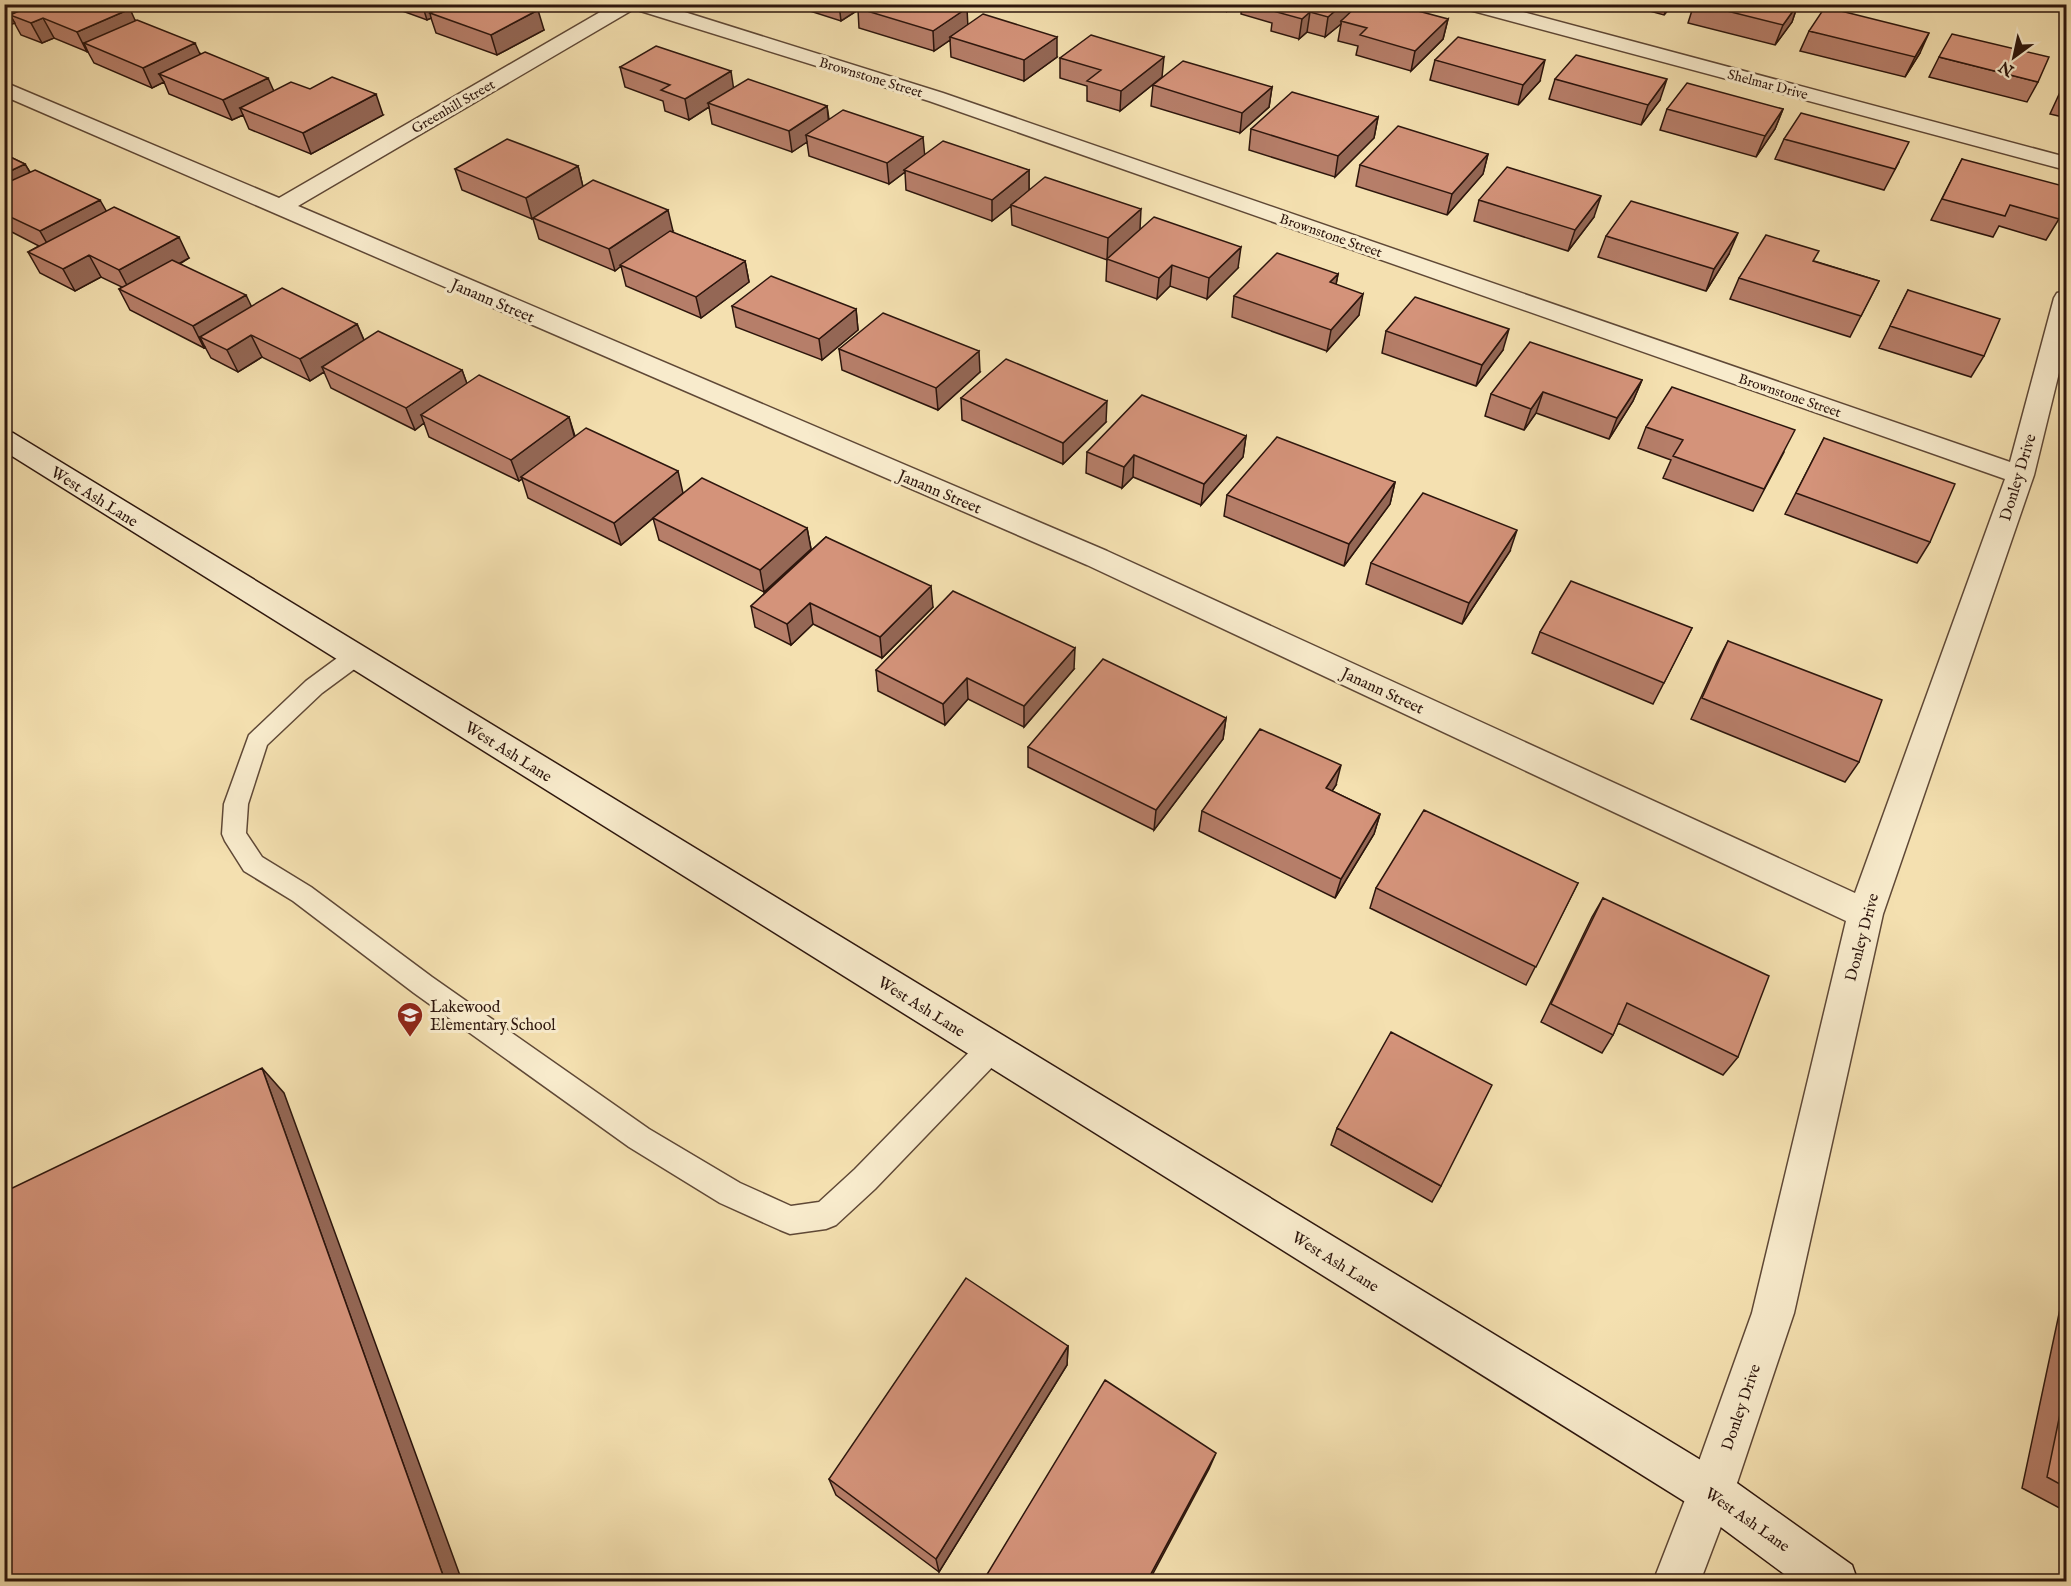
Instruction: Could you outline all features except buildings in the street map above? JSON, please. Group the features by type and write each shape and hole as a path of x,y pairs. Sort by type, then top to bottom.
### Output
{"street":[{"name":"Greenhill Street","path":"278,208 628,4"},
{"name":"Brownstone Street","path":"638,4 936,98 2020,475"},
{"name":"Shelmar Drive","path":"1469,4 2067,164"},
{"name":"Janann Street","path":"4,88 278,208 1097,558 1865,914"},
{"name":"Donley Drive","path":"1676,1581 1712,1492 1773,1312 1865,914 2020,475 2067,298"},
{"name":"West Ash Lane","path":"4,440 1712,1492 1835,1581"}],"lane":[{"path":"356,656 314,687 257,741 236,804 234,834 253,864 302,894 423,985 639,1138 730,1193 790,1220 825,1215 865,1179 991,1049"}],"place":[{"name":"Lakewood Elementary School","path":"410,1038"}]}
